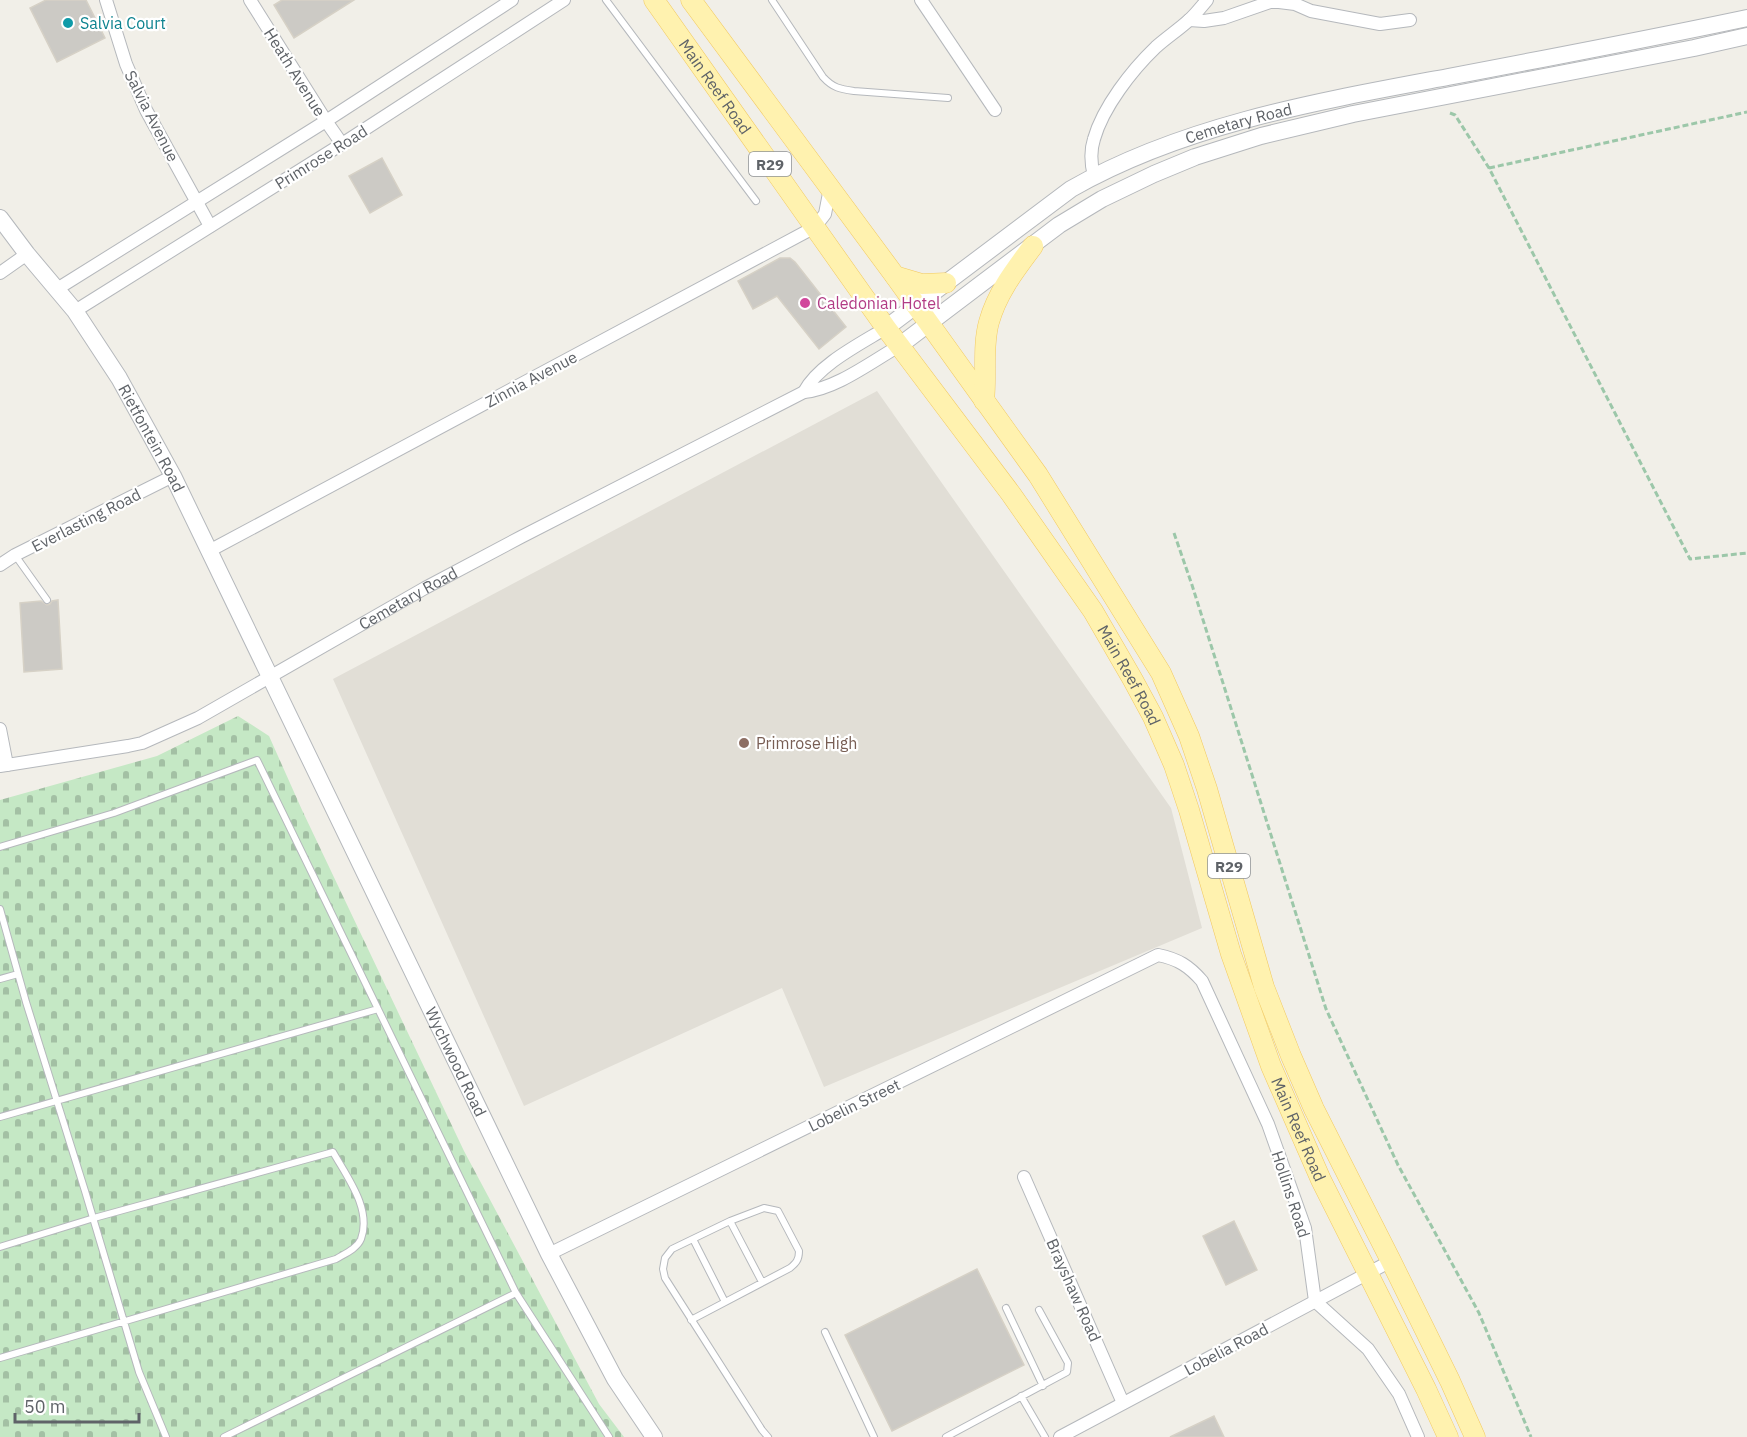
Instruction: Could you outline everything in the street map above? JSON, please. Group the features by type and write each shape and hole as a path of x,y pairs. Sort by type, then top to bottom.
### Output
{"main road":[{"name":"Main Reef Road","path":"654,0 899,346 1011,494 1093,611 1133,680 1153,717 1174,765 1231,954 1271,1066 1321,1180 1448,1437"},
{"name":"Main Reef Road","path":"691,0 895,276 1044,485 1161,673 1189,736 1207,789 1264,987 1291,1056 1319,1120 1392,1261 1475,1437"},
{"path":"984,401 988,324 1008,279 1032,246"},
{"path":"895,276 922,284 946,283"},
{"path":"990,466 1017,447"}],"street":[{"name":"Salvia Avenue","path":"106,0 126,64 146,110 210,226"},
{"name":"Heath Avenue","path":"250,0 342,144"},
{"name":"Primrose Road","path":"57,289 326,122 512,0"},
{"name":"Primrose Road","path":"75,311 342,144 563,0"},
{"path":"921,0 995,110"},
{"path":"1094,176 1091,163 1093,140 1110,105 1132,73 1156,46 1190,20 1207,0"},
{"path":"1190,20 1215,20 1270,2 1295,4 1311,11 1380,24 1410,20"},
{"name":"Cemetary Road","path":"804,392 808,384 821,372 916,306 1046,206 1094,176 1146,152 1258,118 1332,99 1619,45 1747,18"},
{"name":"Cemetary Road","path":"4,765 142,743 198,718 464,567 804,392 822,389 899,346 1059,225 1102,199 1154,174 1228,146 1330,119 1747,36"},
{"path":"815,227 825,214 830,188"},
{"name":"Rietfontein Road","path":"0,218 75,311 119,378 173,476 270,678"},
{"name":"Zinnia Avenue","path":"208,551 815,227"},
{"path":"0,273 27,254"},
{"name":"Everlasting Road","path":"0,565 15,555 173,476"},
{"name":"Wychwood Road","path":"270,678 549,1254 615,1378 654,1437"},
{"path":"0,729 4,765"},
{"name":"Lobelin Street","path":"549,1254 1158,955"},
{"name":"Hollins Road","path":"1158,955 1172,958 1192,969 1202,981 1268,1124 1305,1228 1315,1301"},
{"name":"Brayshaw Road","path":"1024,1177 1123,1403"},
{"name":"Lobelia Road","path":"1060,1437 1392,1261"},
{"path":"1315,1301 1368,1349 1399,1394 1418,1437"}],"lane":[{"path":"606,0 756,201"},
{"path":"772,0 830,85 854,91 948,98"},
{"path":"15,555 48,600"},
{"path":"0,847 114,813 257,760 516,1293 609,1437"},
{"path":"0,909 140,1372 166,1437"},
{"path":"0,979 18,974"},
{"path":"0,1117 378,1009"},
{"path":"0,1247 94,1218 333,1152 360,1199 364,1222 360,1240 350,1251 336,1259 0,1358"},
{"path":"691,1320 796,1263 799,1251 778,1211 764,1208 730,1221 672,1249 665,1258 663,1269 665,1278 691,1320 768,1437"},
{"path":"730,1221 762,1282"},
{"path":"693,1239 725,1302"},
{"path":"224,1437 516,1293"},
{"path":"1006,1308 1043,1386"},
{"path":"946,1437 1067,1372 1068,1368 1058,1342 1039,1310"},
{"path":"825,1332 874,1437"},
{"path":"1022,1396 1045,1437"}],"path":[{"path":"1446,111 1455,115 1490,168 1690,558 1747,553"},
{"path":"1490,168 1747,112"},
{"path":"1174,533 1326,1009 1398,1165 1479,1313 1531,1437"}],"shaded area":[{"name":"Primrose High","path":"877,391 1171,808 1202,928 824,1087 782,988 524,1106 333,679"}],"green space":[{"path":"238,716 269,736 464,1151 599,1404 624,1437 0,1437 0,800 157,756"}],"building":[{"name":"Salvia Court","path":"46,0 86,0 105,38 57,62 30,8"},
{"path":"282,0 354,0 294,38 274,5"},
{"path":"382,158 402,195 370,213 349,176"},
{"name":"Caledonian Hotel","path":"780,258 790,258 795,262 846,327 819,349 777,296 753,309 738,281"},
{"path":"58,600 62,669 24,672 20,603 41,601 47,605"},
{"path":"1234,1221 1257,1270 1226,1285 1203,1236"},
{"path":"977,1269 1024,1365 892,1431 845,1335"},
{"path":"1214,1416 1224,1437 1170,1437"}],"place":[{"name":"Salvia Court","path":"68,23"},
{"name":"Caledonian Hotel","path":"805,303"},
{"name":"Primrose High","path":"744,743"}]}
